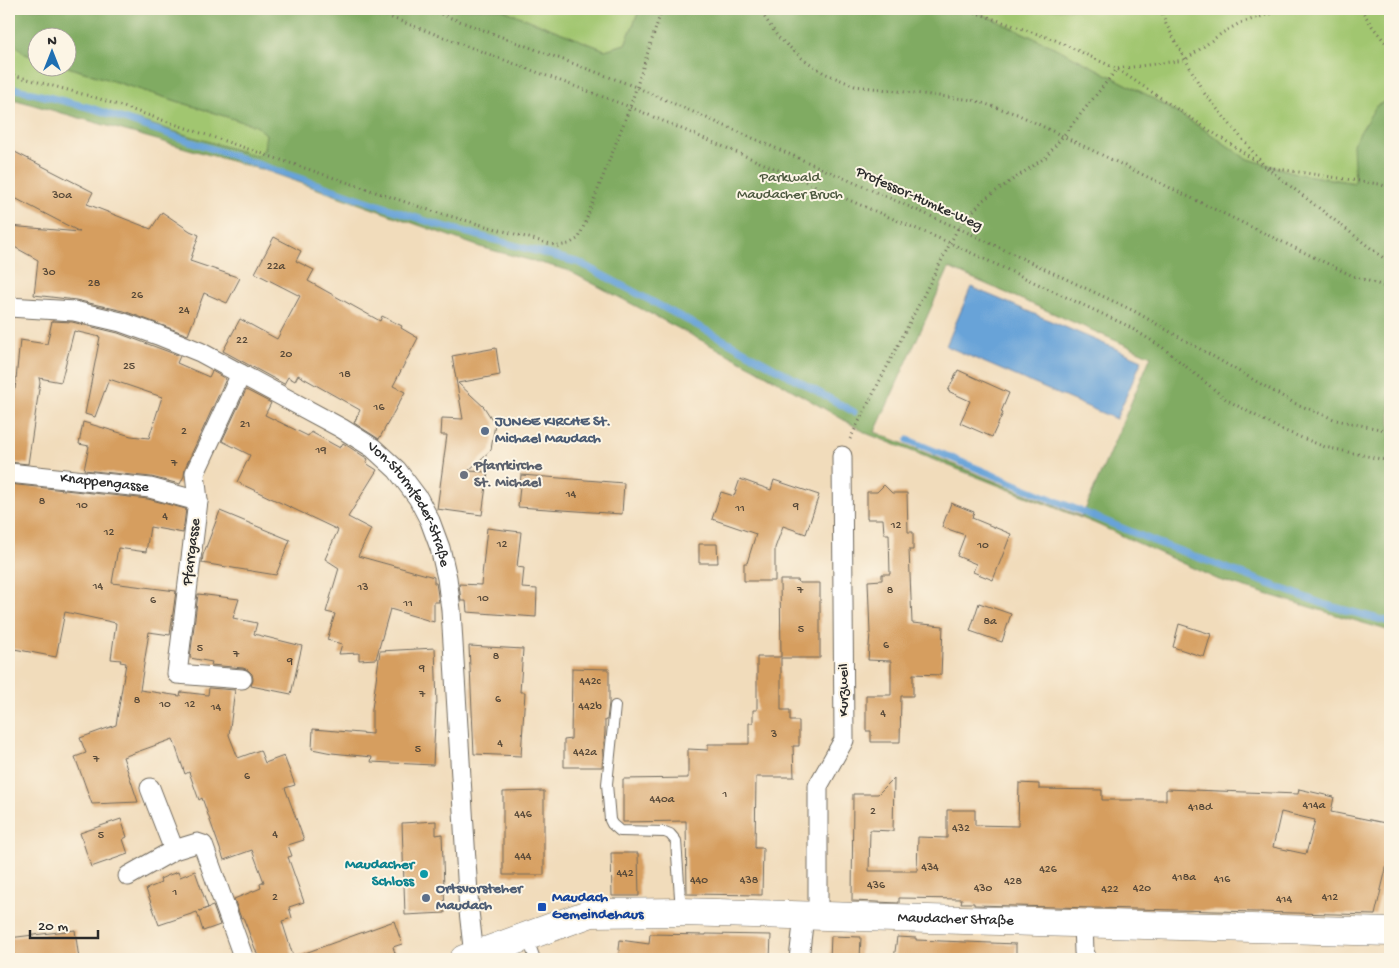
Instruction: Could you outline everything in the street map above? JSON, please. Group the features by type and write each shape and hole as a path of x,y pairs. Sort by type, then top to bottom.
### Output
{"street":[{"name":"Von-Sturmfeder-Straße","path":"9,307 74,311 121,322 200,352 340,428 372,448 397,470 418,498 430,521 442,556 451,610 469,911 469,958"},
{"name":"Pfarrgasse","path":"241,374 195,474 198,501 177,674 242,679"},
{"name":"Kurzweil","path":"799,959 811,916 818,786 844,740 842,456"},
{"name":"Knappengasse","path":"9,473 150,488 198,501"},
{"path":"150,788 174,850"},
{"path":"128,876 174,850 197,843 203,845 244,959"},
{"name":"Maudacher Straße","path":"469,958 531,948 591,913 682,912 1390,932"},
{"path":"1083,924 1084,952 1088,959"}],"lane":[{"path":"615,706 608,784 610,820 620,831 664,832 670,834 676,841 682,912"}],"path":[{"path":"368,9 630,107 950,243 1126,325 1162,347 1227,400 1280,429 1325,447 1390,461"},
{"name":"Professor-Humke-Weg","path":"428,9 636,87 958,228 1134,311 1294,402 1336,420 1390,431"},
{"path":"9,74 98,98 434,212 558,246 569,244 579,238 630,107 662,9"},
{"path":"759,9 778,37 824,74 855,86 973,100 1016,114 1353,276 1390,288"},
{"path":"965,9 1055,40 1117,69 1265,167 1390,263"},
{"path":"1161,9 1166,24 1204,93 1265,167 1379,184 1390,188"},
{"path":"842,456 958,228 983,200 1046,157 1117,69 1185,60 1222,33 1240,23 1286,9"},
{"path":"1361,9 1390,48"}],"green space":[{"name":"Parkwald Maudacher Bruch","path":"9,9 501,9 605,50 625,44 640,9 971,9 1060,50 1147,95 1202,128 1245,158 1299,174 1355,183 1353,144 1376,106 1390,99 1390,631 1219,580 1094,523 868,434 756,369 567,270 480,247 270,172 9,98 9,89 136,120 256,156 264,150 266,134 256,126 78,70 78,28 28,28 28,55 9,38","holes":["949,268 1151,356 1082,517 875,432"]},
{"path":"501,9 640,9 625,44 605,50"},
{"path":"971,9 1390,9 1390,99 1356,183 1299,174 1245,158 1202,128 1147,95 1060,50"},
{"path":"9,38 28,55 28,78 78,78 78,70 256,126 266,133 264,150 256,156 136,120 9,89"}],"water":[{"path":"971,287 1142,360 1116,419 946,346"}],"building":[{"path":"9,149 93,192 87,204 151,229 162,212 199,235 190,261 240,278 227,303 204,293 188,335 124,311 76,300 34,295 38,260 9,244 9,226 80,232 9,195"},
{"path":"274,237 301,251 296,261 314,270 308,281 380,321 382,316 402,326 401,328 418,338 393,386 405,392 379,439 354,423 360,410 298,375 295,381 288,377 284,384 223,351 240,319 277,339 300,296 255,273"},
{"path":"52,321 72,322 118,333 180,356 177,363 209,377 212,371 226,379 185,468 180,484 151,477 84,470 89,446 79,444 83,422 131,436 149,438 162,397 109,379 95,417 85,414 100,337 74,331 61,382 39,378 28,464 9,462 9,388 15,389 20,340 47,344"},
{"name":"Pfarrkirche St. Michael","path":"496,348 500,375 458,383 484,407 495,424 491,450 468,471 488,472 482,515 437,509 447,435 441,435 442,418 463,419 452,356"},
{"path":"958,370 1009,393 1001,412 1003,413 992,437 960,423 970,401 948,391"},
{"path":"246,390 271,403 265,415 308,436 311,432 340,448 343,443 368,459 366,463 377,470 348,517 371,529 358,556 434,577 439,602 434,602 434,622 390,609 376,659 359,660 359,653 339,654 342,644 327,640 335,614 326,612 339,568 325,559 338,530 237,482 250,455 222,441"},
{"path":"521,475 624,483 622,514 518,507"},
{"path":"740,479 771,490 774,480 819,495 806,534 783,526 775,548 775,581 744,581 744,563 747,563 756,534 712,519 721,492 734,496"},
{"path":"9,484 148,499 186,509 183,533 150,527 146,552 118,548 112,583 176,591 170,635 149,632 140,690 180,696 181,692 208,695 209,688 235,690 229,735 238,758 260,750 265,763 284,756 295,785 285,788 304,840 288,845 292,856 288,857 304,902 289,907 292,918 282,921 294,959 259,959 234,899 261,888 260,884 264,882 252,850 224,860 202,798 199,800 189,772 185,774 173,739 123,757 138,802 92,804 75,757 86,753 80,738 116,725 126,663 120,662 121,660 111,659 116,623 65,612 56,657 9,648"},
{"path":"884,485 892,493 907,493 908,532 913,532 913,550 909,550 912,623 943,626 941,675 913,674 913,696 901,696 900,742 871,742 871,731 866,731 866,695 891,695 891,661 868,660 870,633 868,581 882,580 882,574 890,574 889,534 884,534 883,519 867,519 867,492 877,492"},
{"path":"951,503 974,512 972,518 1011,534 993,580 973,572 976,564 957,556 965,535 942,527"},
{"path":"220,511 290,540 276,575 202,563 203,555"},
{"path":"487,528 521,532 517,567 524,568 522,588 537,589 536,617 467,612 466,601 461,601 459,584 481,585"},
{"path":"699,544 717,544 718,563 699,563"},
{"path":"780,580 798,580 799,583 820,583 820,658 781,658 781,710 790,710 790,721 799,721 799,746 793,746 794,777 756,777 755,848 763,848 762,895 687,894 686,821 623,822 623,779 688,778 688,749 708,750 708,744 749,744 749,723 753,723 753,710 757,710 757,657 781,657"},
{"path":"198,594 239,599 233,618 257,623 254,634 302,646 291,694 251,686 252,674 243,668 211,665 212,662 190,658"},
{"path":"979,603 1011,614 1002,642 970,631"},
{"path":"1179,624 1211,634 1204,657 1173,647"},
{"path":"469,646 523,649 520,692 525,692 521,756 474,754"},
{"path":"435,648 437,704 433,765 371,762 372,757 312,749 313,729 372,734 372,709 380,651"},
{"path":"572,668 609,669 609,703 607,720 605,720 602,767 564,767 564,740 571,739"},
{"path":"894,778 893,831 870,830 869,871 917,871 918,837 947,838 947,810 975,810 975,825 1018,826 1019,783 1039,784 1039,789 1102,790 1102,800 1166,800 1166,789 1298,794 1299,789 1334,797 1331,812 1390,824 1390,852 1375,915 974,905 974,903 961,903 962,899 899,898 899,903 852,901 853,794 878,794","holes":["1281,812 1315,820 1306,854 1273,847"]},
{"path":"544,791 544,875 503,875 503,792"},
{"path":"121,819 127,837 123,839 128,854 91,867 80,833"},
{"name":"Maudacher Schloss","path":"436,821 436,835 442,834 445,913 405,915 402,823"},
{"path":"611,853 638,853 639,896 612,896"},
{"path":"195,871 208,908 213,906 220,925 203,931 197,912 159,925 146,889 161,883 160,879 169,875 178,872 180,877"},
{"path":"394,921 402,944 393,947 397,959 295,959 294,957"},
{"path":"75,930 79,959 9,959 9,938"},
{"path":"650,934 771,935 770,959 618,959 620,940 649,944"},
{"path":"831,936 861,937 860,959 830,959"},
{"path":"897,937 916,938 916,940 1016,944 1016,959 894,959"}],"waterway":[{"path":"9,87 91,108 435,224 580,263 854,412"},
{"path":"908,440 1156,542 1326,605 1390,622"}],"place":[{"name":"JUNGE KIRCHE St. Michael Maudach","path":"485,431"},
{"name":"Pfarrkirche St. Michael","path":"464,475"},
{"name":"Maudacher Schloss","path":"424,874"},
{"name":"Ortsvorsteher Maudach","path":"426,898"},
{"name":"Maudach Gemeindehaus","path":"542,907"}]}
